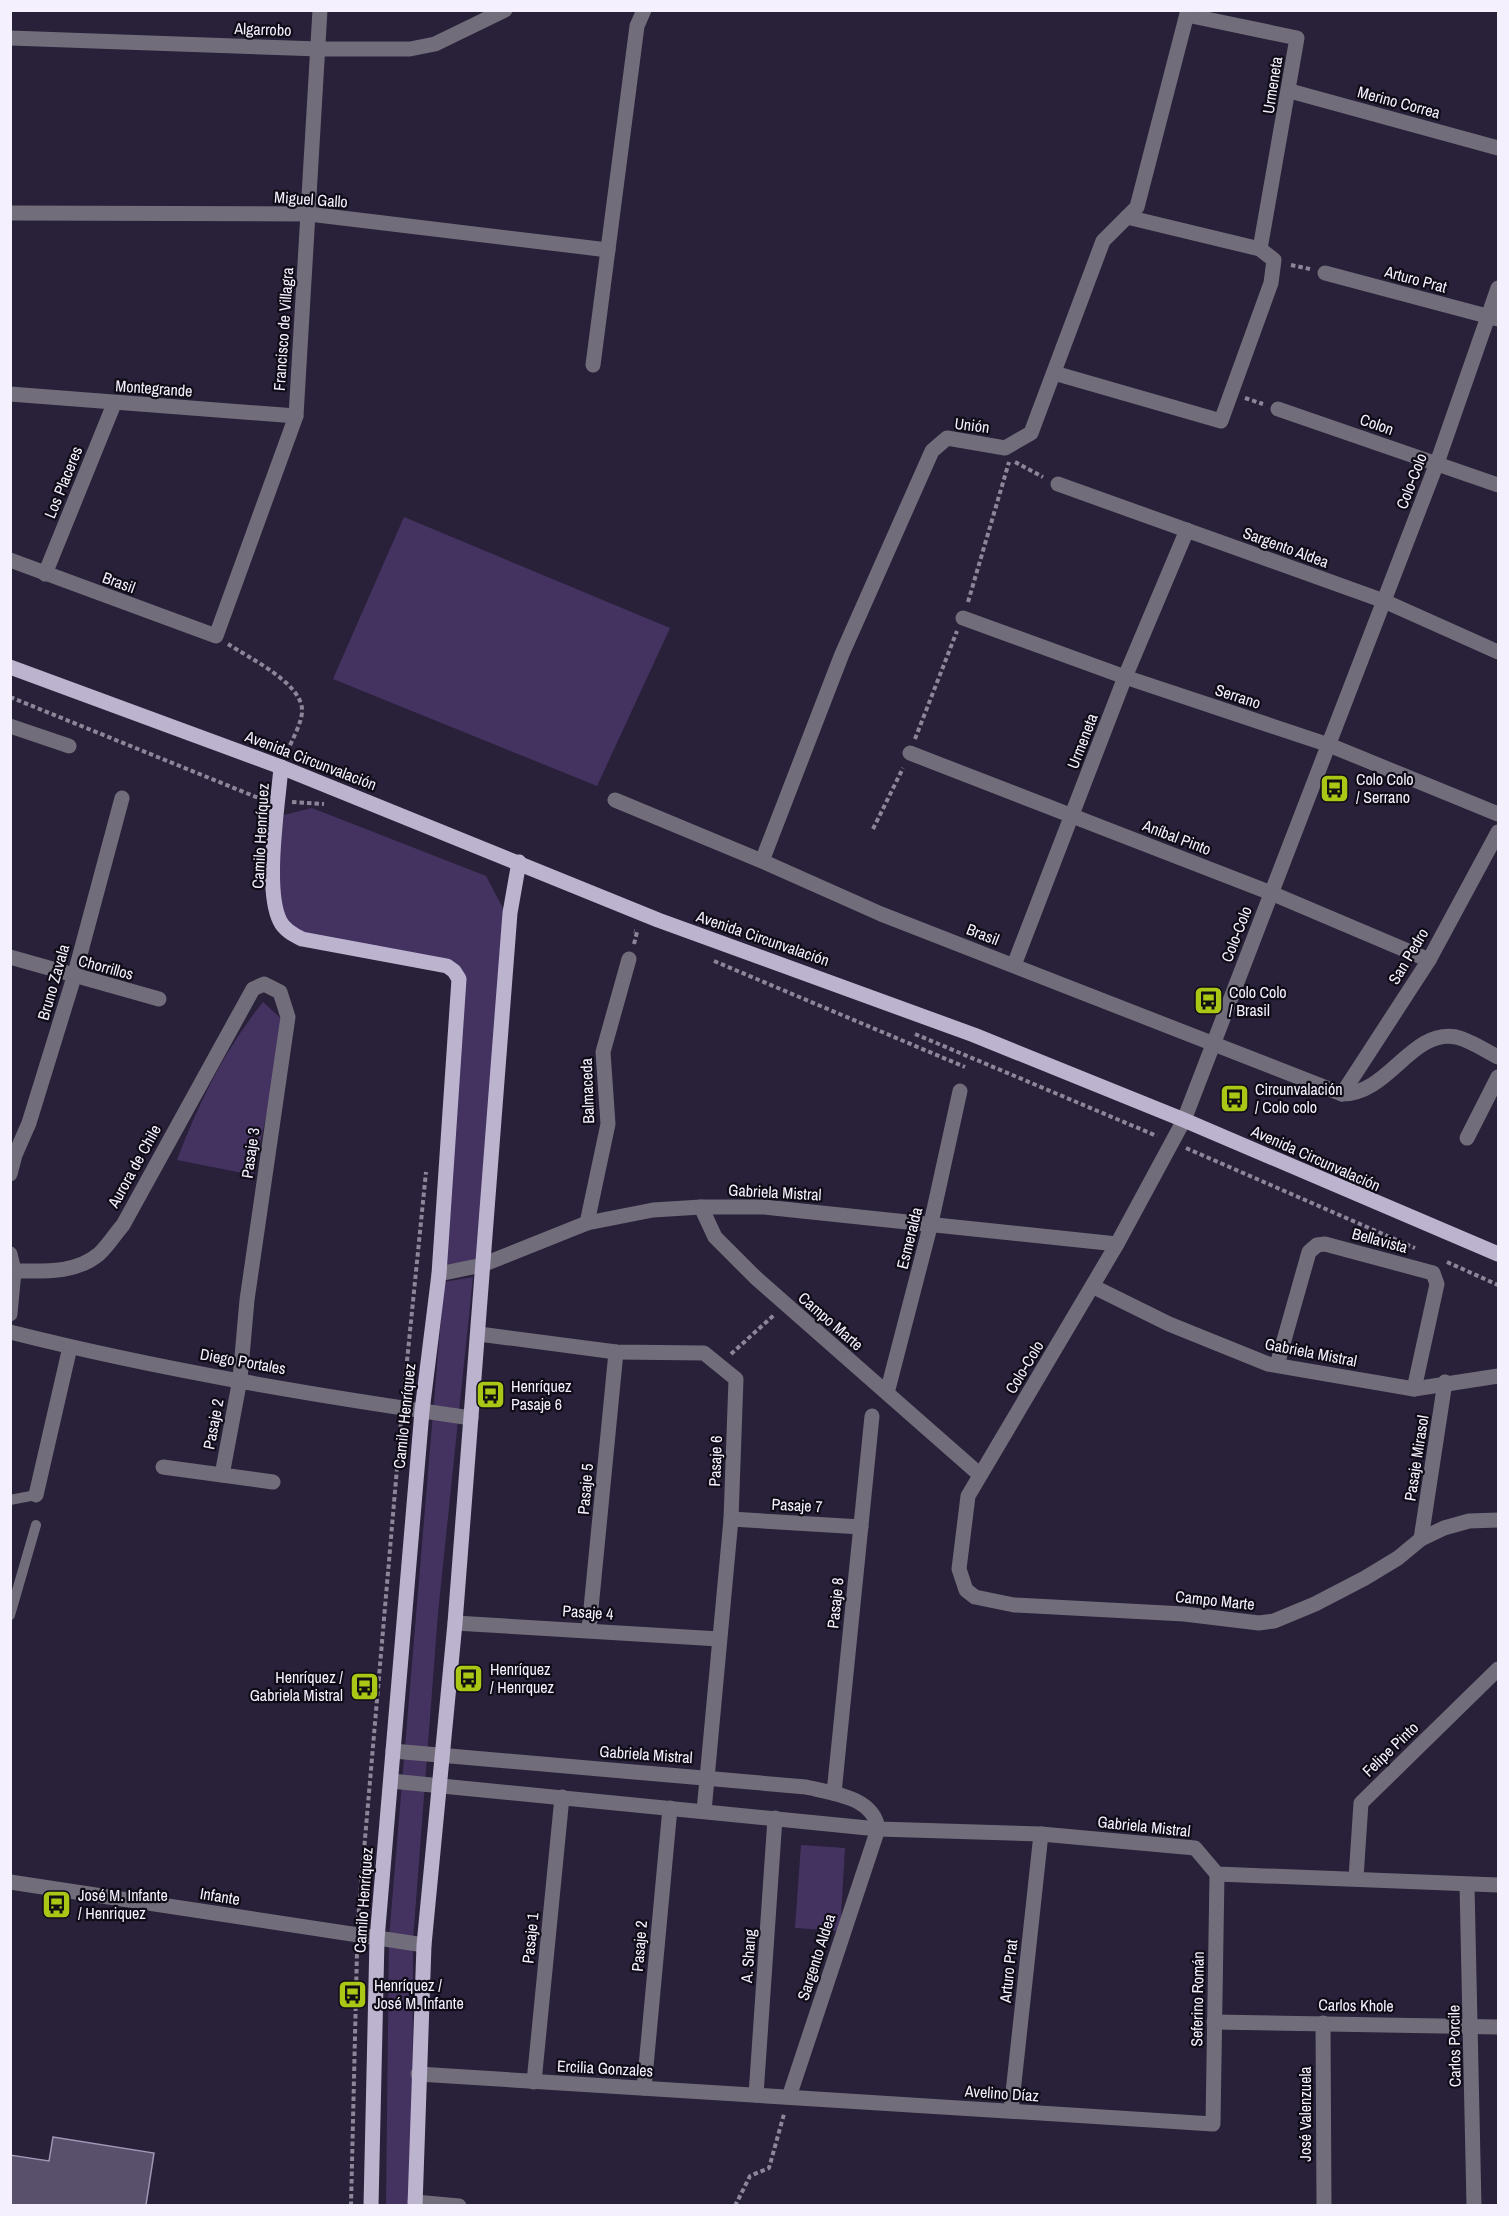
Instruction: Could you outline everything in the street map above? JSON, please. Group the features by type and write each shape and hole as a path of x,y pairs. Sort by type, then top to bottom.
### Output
{"main road":[{"name":"Avenida Circunvalación","path":"10,667 281,767 658,920 974,1035 1184,1120 1498,1254"},
{"name":"Camilo Henríquez","path":"281,767 273,861 275,901 280,922 290,933 302,939 447,966 459,979 439,1274 422,1411 377,1939 371,2205"},
{"path":"415,2204 424,1945 455,1623 510,913 519,862"}],"street":[{"name":"Francisco de Villagra","path":"216,636 296,416 320,10"},
{"path":"593,365 637,26 644,10"},
{"name":"Algarrobo","path":"10,38 319,49 410,49 435,45 501,11"},
{"name":"Urmeneta","path":"1187,13 1298,38 1260,249"},
{"name":"Unión","path":"762,861 842,654 932,451 947,438 1007,454 1031,433 1103,241 1137,207 1187,13"},
{"name":"Merino Correa","path":"1290,91 1498,148"},
{"name":"Miguel Gallo","path":"10,213 309,214 608,250"},
{"path":"1053,373 1221,421 1271,283 1274,260 1260,249 1127,217"},
{"name":"Arturo Prat","path":"1325,273 1493,318"},
{"name":"Colo-Colo","path":"975,1597 966,1590 959,1569 968,1496 979,1474 1094,1287 1184,1120 1493,318 1498,288"},
{"name":"Montegrande","path":"10,394 114,404 296,416"},
{"name":"Los Placeres","path":"45,574 114,404"},
{"name":"Colon","path":"1278,409 1498,485"},
{"name":"Sargento Aldea","path":"1058,484 1384,601 1498,652"},
{"name":"Urmeneta","path":"1014,966 1125,677 1186,530"},
{"name":"Brasil","path":"10,560 216,636"},
{"name":"Serrano","path":"963,618 1125,677 1329,745 1498,814"},
{"path":"10,726 69,746"},
{"name":"Aníbal Pinto","path":"910,753 1271,893 1429,960"},
{"name":"Bruno Zavala","path":"10,1174 13,1155 29,1123 74,977 122,798"},
{"name":"Brasil","path":"615,800 762,861 881,914 1214,1042 1342,1094"},
{"name":"San Pedro","path":"1342,1094 1429,960 1498,832"},
{"name":"Chorrillos","path":"10,957 74,977 159,999"},
{"name":"Balmaceda","path":"587,1223 608,1124 603,1052 629,959"},
{"name":"Pasaje 3","path":"238,1014 253,989 264,984 280,992 288,1017 247,1300 240,1379"},
{"name":"Aurora de Chile","path":"14,1271 52,1271 77,1267 99,1254 123,1225 238,1014"},
{"path":"1342,1094 1358,1094 1375,1084 1414,1050 1434,1039 1456,1037 1498,1057"},
{"path":"1467,1138 1498,1077"},
{"name":"Esmeralda","path":"887,1393 932,1223 960,1091"},
{"name":"Gabriela Mistral","path":"439,1274 482,1265 587,1223 653,1210 701,1207 765,1207 1117,1244"},
{"name":"Campo Marte","path":"701,1207 710,1228 725,1247 785,1305 979,1474"},
{"name":"Bellavista","path":"1276,1365 1309,1252 1317,1245 1324,1244 1433,1273"},
{"path":"10,1254 14,1271 10,1314"},
{"name":"Pasaje Mirasol","path":"1414,1389 1437,1284 1433,1273"},
{"name":"Gabriela Mistral","path":"1094,1287 1189,1332 1260,1362 1414,1389 1445,1382 1498,1376"},
{"name":"Diego Portales","path":"10,1332 70,1347 240,1379 471,1418"},
{"name":"Pasaje 6","path":"479,1334 616,1352 704,1353 736,1379 731,1519 704,1811"},
{"path":"36,1495 70,1347"},
{"name":"Pasaje 5","path":"589,1629 616,1352"},
{"name":"Pasaje 2","path":"222,1475 240,1379"},
{"name":"Pasaje Mirasol","path":"1421,1539 1445,1382"},
{"name":"Pasaje 8","path":"834,1793 872,1416"},
{"name":"Pasaje 2","path":"163,1467 273,1482"},
{"name":"Pasaje 7","path":"731,1519 861,1527"},
{"name":"Campo Marte","path":"975,1597 1014,1605 1184,1614 1259,1623 1274,1621 1365,1578 1398,1558 1421,1539 1469,1521 1498,1520"},
{"name":"Pasaje 4","path":"455,1623 589,1629 719,1639"},
{"name":"Felipe Pinto","path":"1356,1878 1361,1803 1498,1669"},
{"name":"Gabriela Mistral","path":"393,1751 806,1787 834,1793 864,1804 877,1818 878,1829"},
{"name":"Gabriela Mistral","path":"391,1781 878,1829 1041,1834 1195,1848 1217,1874"},
{"name":"Pasaje 1","path":"534,2082 562,1797"},
{"name":"Pasaje 2","path":"644,2088 670,1808"},
{"name":"A. Shang","path":"756,2095 775,1818"},
{"name":"Sargento Aldea","path":"789,2097 878,1829"},
{"name":"Arturo Prat","path":"1011,2111 1041,1834"},
{"path":"1217,1874 1498,1885"},
{"name":"Seferino Román","path":"1213,2124 1217,1874"},
{"name":"Infante","path":"10,1882 424,1945"},
{"name":"Carlos Porcile","path":"1467,1885 1472,2025 1474,2205"},
{"name":"Carlos Khole","path":"1214,2022 1498,2027"},
{"name":"José Valenzuela","path":"1323,2023 1324,2205"},
{"name":"Ercilia Gonzales","path":"418,2074 789,2097"},
{"name":"Avelino Díaz","path":"789,2097 1213,2124"},
{"path":"415,2204 459,2205"}],"lane":[{"path":"10,1500 36,1495"},
{"path":"10,1615 36,1525"}],"path":[{"path":"1274,260 1325,273"},
{"path":"1230,393 1278,409"},
{"path":"873,829 910,753 963,618 1007,454 1058,484"},
{"path":"216,636 292,686 301,702 303,711 281,767"},
{"path":"10,697 259,799 327,804"},
{"path":"630,923 641,927"},
{"path":"638,932 647,936"},
{"path":"718,956 730,960"},
{"path":"706,958 965,1067"},
{"path":"904,1029 1422,1251"},
{"path":"1444,1261 1498,1285"},
{"path":"719,1365 785,1305"},
{"path":"735,2205 750,2176 769,2168 789,2097"}],"shaded area":[{"path":"404,517 670,628 597,786 333,679"},
{"path":"312,808 486,876 506,914 477,1258 444,1268 464,976 303,934 284,920 279,881 279,855 284,815"},
{"path":"263,1002 287,1024 253,1175 177,1160 214,1078 236,1039"},
{"path":"473,1277 438,1613 413,1940 412,2205 386,2206 389,1938 444,1282"},
{"path":"801,1845 845,1848 840,1931 795,1928"}],"building":[{"path":"53,2137 154,2153 146,2205 10,2205 10,2155 49,2161"}],"place":[{"name":"Colo Colo / Serrano","path":"1335,788"},
{"name":"Colo Colo / Brasil","path":"1208,1001"},
{"name":"Circunvalación / Colo colo","path":"1234,1098"},
{"name":"Henríquez Pasaje 6","path":"490,1395"},
{"name":"Henríquez / Henrquez","path":"469,1678"},
{"name":"Henríquez / Gabriela Mistral","path":"364,1686"},
{"name":"José M. Infante / Henriquez","path":"57,1904"},
{"name":"Henríquez / José M. Infante","path":"353,1994"}]}
